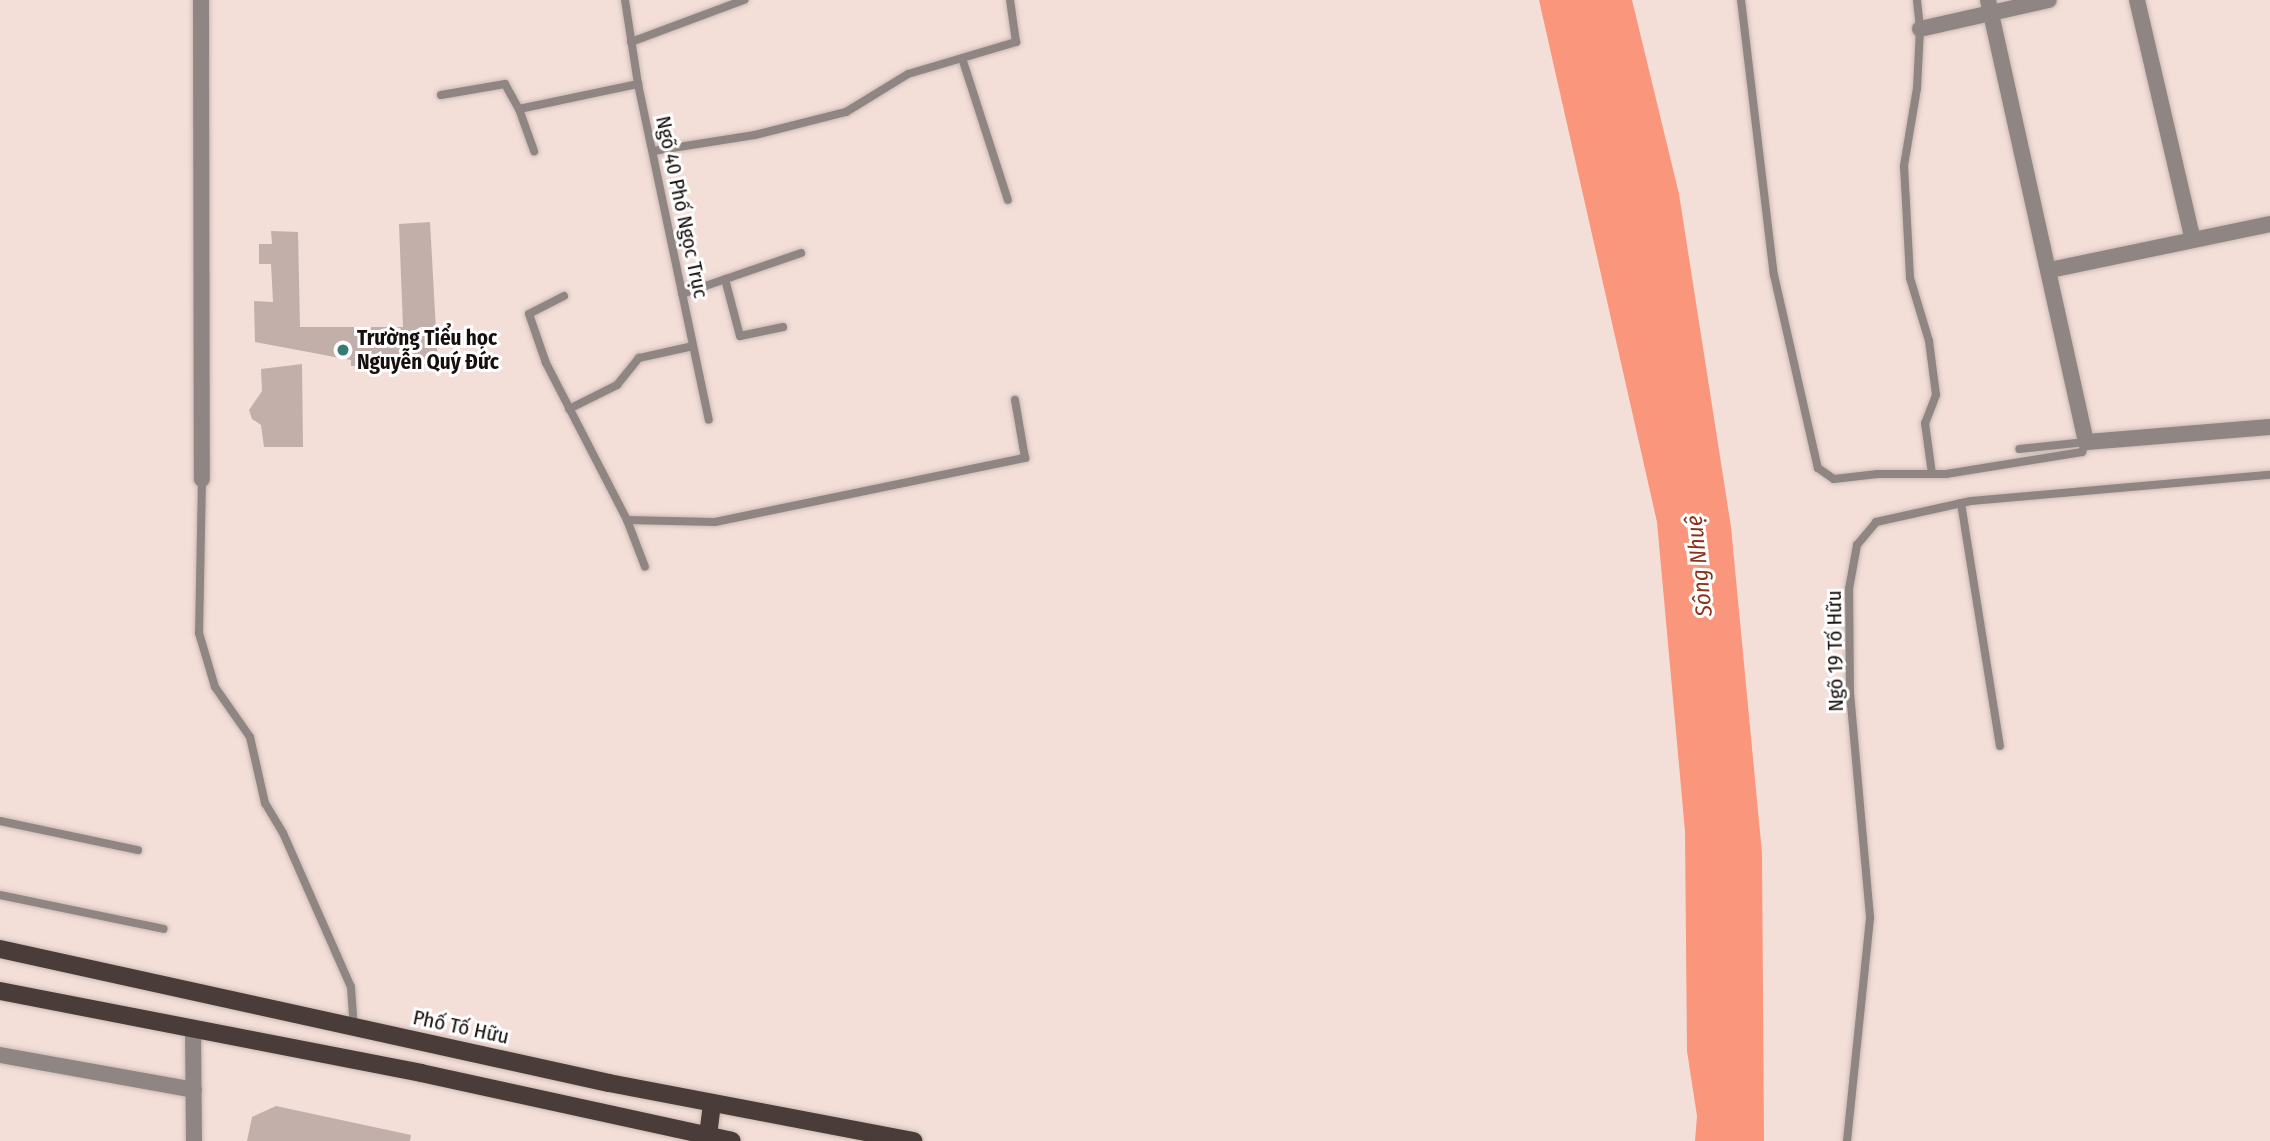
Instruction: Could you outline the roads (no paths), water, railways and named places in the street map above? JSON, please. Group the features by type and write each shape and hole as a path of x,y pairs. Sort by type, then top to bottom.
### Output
{"main road":[{"name":"Phố Tố Hữu","path":"0,949 712,1103 914,1141"},
{"path":"0,991 732,1141"},
{"path":"708,1136 712,1103"}],"street":[{"path":"201,0 202,479"},
{"path":"1920,29 1989,7 2049,0"},
{"path":"2137,0 2193,240"},
{"path":"1989,7 2050,270 2086,442 2270,427"},
{"path":"2050,270 2270,224"},
{"path":"193,1029 194,1141"},
{"path":"0,1055 194,1090"}],"lane":[{"name":"Ngõ 40 Phố Ngọc Trục","path":"625,0 638,84 709,419"},
{"path":"631,42 744,0"},
{"path":"653,152 755,135 846,112 908,74 963,61 1016,42 1010,0"},
{"path":"1741,0 1773,275 1818,468 1834,479 1931,474 2082,452 2086,442 2019,449"},
{"path":"1917,0 1920,29 1917,88 1904,166 1910,278 1928,341 1936,395 1925,423 1931,474"},
{"path":"963,61 1008,200"},
{"path":"441,95 505,84 519,109 534,152"},
{"path":"519,109 638,84"},
{"path":"682,294 801,254"},
{"path":"725,279 740,336 783,327"},
{"path":"564,296 529,314 569,409 626,520 645,567"},
{"path":"569,409 617,385 639,358 693,346"},
{"path":"626,520 715,522 1025,458 1015,400"},
{"name":"Ngõ 19 Tố Hữu","path":"1847,1141 1870,917 1850,694 1849,589 1857,545 1876,522 1961,503 2270,475"},
{"path":"202,479 199,633 215,687 250,737 265,803 284,833 351,987 355,1027"},
{"path":"1961,503 2000,746"},
{"path":"0,821 138,850"},
{"path":"0,895 164,929"}],"water":[{"name":"Sông Nhuệ","path":"1539,0 1632,0 1679,194 1731,527 1762,853 1764,1141 1695,1141 1697,1116 1687,1051 1685,831 1657,522"}],"place":[{"name":"Trường Tiểu học Nguyễn Quý Đức","path":"343,350"}]}
